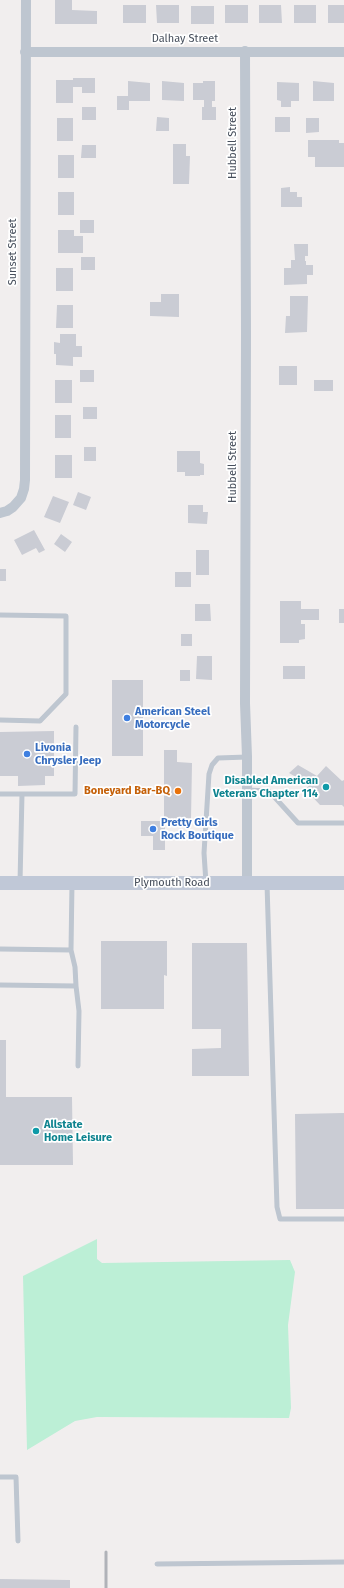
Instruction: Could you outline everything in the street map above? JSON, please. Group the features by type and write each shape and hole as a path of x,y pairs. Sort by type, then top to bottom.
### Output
{"main road":[{"name":"Plymouth Road","path":"0,883 344,883"}],"street":[{"name":"Sunset Street","path":"0,513 7,511 17,502 24,489 25,480 26,0"},
{"name":"Hubbell Street","path":"244,51 246,318 245,703 247,758 247,883"},
{"name":"Dalhay Street","path":"25,52 344,52"}],"lane":[{"path":"0,616 66,616 66,694 40,721 0,720"},
{"path":"0,794 75,794 76,728"},
{"path":"206,883 204,853 208,774 212,764 218,758 247,758"},
{"path":"247,790 269,791 298,823 344,823"},
{"path":"20,883 22,794"},
{"path":"72,883 71,950 75,967 79,1011 78,1066"},
{"path":"266,883 277,1207 280,1219 344,1219"},
{"path":"0,949 71,950"},
{"path":"0,986 76,986"},
{"path":"0,1476 16,1477 18,1541"},
{"path":"157,1564 344,1562"}],"green space":[{"path":"97,1239 97,1259 102,1263 290,1260 295,1272 288,1325 291,1408 289,1418 97,1417 75,1421 27,1450 23,1276"}],"building":[{"path":"55,0 72,0 72,10 97,11 97,24 55,24"},
{"path":"123,5 146,5 146,23 123,23"},
{"path":"156,5 179,5 179,23 157,23"},
{"path":"225,5 248,5 248,23 225,23"},
{"path":"259,5 281,5 282,23 259,23"},
{"path":"294,5 316,5 316,23 294,23"},
{"path":"328,5 344,5 344,23 328,23"},
{"path":"191,6 214,6 214,24 191,24"},
{"path":"73,78 95,78 95,93 82,93 82,87 73,87 73,103 56,103 56,80 73,80"},
{"path":"128,81 150,83 150,101 129,101 129,110 117,110 117,96 128,96"},
{"path":"162,81 184,83 184,101 162,100"},
{"path":"203,81 215,81 215,101 212,101 212,107 216,107 216,120 202,120 202,107 204,107 204,100 193,100 193,83 203,83"},
{"path":"313,81 334,83 334,101 313,101"},
{"path":"277,82 299,83 299,101 291,101 291,107 281,107 281,101 277,100"},
{"path":"82,107 96,107 96,120 82,120"},
{"path":"157,117 169,118 169,131 156,131"},
{"path":"275,117 290,117 290,132 275,132"},
{"path":"57,118 73,118 73,141 57,141"},
{"path":"306,118 319,118 319,132 306,133"},
{"path":"308,140 339,140 339,143 344,143 344,167 315,167 315,157 308,157"},
{"path":"173,144 186,144 186,156 190,156 189,184 173,184"},
{"path":"82,145 96,145 96,158 81,158"},
{"path":"58,155 74,155 74,178 58,178"},
{"path":"290,187 290,192 297,192 297,197 302,197 302,207 281,207 281,188"},
{"path":"58,192 74,192 74,215 58,215"},
{"path":"80,220 94,220 94,233 80,233"},
{"path":"58,230 74,230 74,236 83,236 83,253 58,253"},
{"path":"294,244 308,244 308,256 305,256 305,261 306,265 313,265 313,275 307,275 307,284 284,285 284,268 291,268 291,260 295,260"},
{"path":"81,257 95,257 95,270 81,270"},
{"path":"56,268 73,268 73,291 56,291"},
{"path":"161,294 179,294 179,317 150,316 150,302 161,302"},
{"path":"290,296 308,296 307,332 285,333 286,316 290,316"},
{"path":"57,305 73,305 73,328 56,328"},
{"path":"60,334 76,334 76,346 82,346 82,357 73,357 73,366 56,365 54,342 60,343"},
{"path":"279,366 297,366 297,385 279,385"},
{"path":"80,370 94,370 94,382 80,382"},
{"path":"55,380 72,380 72,403 55,403"},
{"path":"314,380 333,380 333,391 314,391"},
{"path":"83,407 97,407 97,419 83,419"},
{"path":"55,415 71,415 71,438 55,438"},
{"path":"84,447 96,447 96,461 84,461"},
{"path":"177,451 200,451 200,463 204,464 204,475 185,476 185,472 177,472"},
{"path":"55,455 72,455 72,478 55,478"},
{"path":"78,492 91,497 86,510 73,505"},
{"path":"53,496 69,502 60,523 44,517"},
{"path":"188,505 203,505 203,512 208,512 207,524 188,523"},
{"path":"34,530 45,550 39,553 36,548 22,555 14,540"},
{"path":"61,534 72,542 65,552 54,544"},
{"path":"196,550 209,550 209,575 196,575"},
{"path":"0,569 6,569 6,581 0,581"},
{"path":"175,572 191,572 191,587 175,587"},
{"path":"280,601 301,601 301,609 319,609 319,620 301,620 301,624 305,624 305,639 299,640 299,643 280,643"},
{"path":"195,604 210,604 211,621 195,621"},
{"path":"339,609 344,609 344,623 339,623"},
{"path":"181,634 192,634 192,646 181,646"},
{"path":"197,656 212,656 212,680 196,679"},
{"path":"283,666 305,666 305,679 283,679"},
{"path":"180,670 190,670 190,681 180,681"},
{"name":"American Steel Motorcycle","path":"112,680 143,680 143,756 112,756"},
{"name":"Livonia Chrysler Jeep","path":"54,731 54,776 45,776 45,785 18,786 18,776 0,776 0,732"},
{"name":"Boneyard Bar-BQ","path":"164,750 177,750 177,762 192,763 191,820 164,820"},
{"name":"Disabled American Veterans Chapter 114","path":"298,765 317,776 326,766 342,781 344,780 344,807 342,805 320,805 305,789 310,785 289,773"},
{"name":"Pretty Girls Rock Boutique","path":"141,821 165,821 165,850 153,850 153,836 141,836"},
{"path":"101,941 167,941 167,976 164,975 164,1009 101,1009"},
{"path":"192,943 247,943 249,1076 192,1076 192,1049 221,1048 221,1029 192,1029"},
{"name":"Allstate Home Leisure","path":"0,1040 6,1040 6,1097 72,1097 73,1165 0,1165"},
{"path":"344,1113 344,1209 296,1209 295,1114"},
{"path":"0,1579 70,1580 70,1588 0,1588"}],"railway":[{"path":"106,1552 106,1588"}],"place":[{"name":"American Steel Motorcycle","path":"127,718"},
{"name":"Livonia Chrysler Jeep","path":"27,754"},
{"name":"Disabled American Veterans Chapter 114","path":"326,787"},
{"name":"Boneyard Bar-BQ","path":"178,791"},
{"name":"Pretty Girls Rock Boutique","path":"153,829"},
{"name":"Allstate Home Leisure","path":"36,1131"}]}
